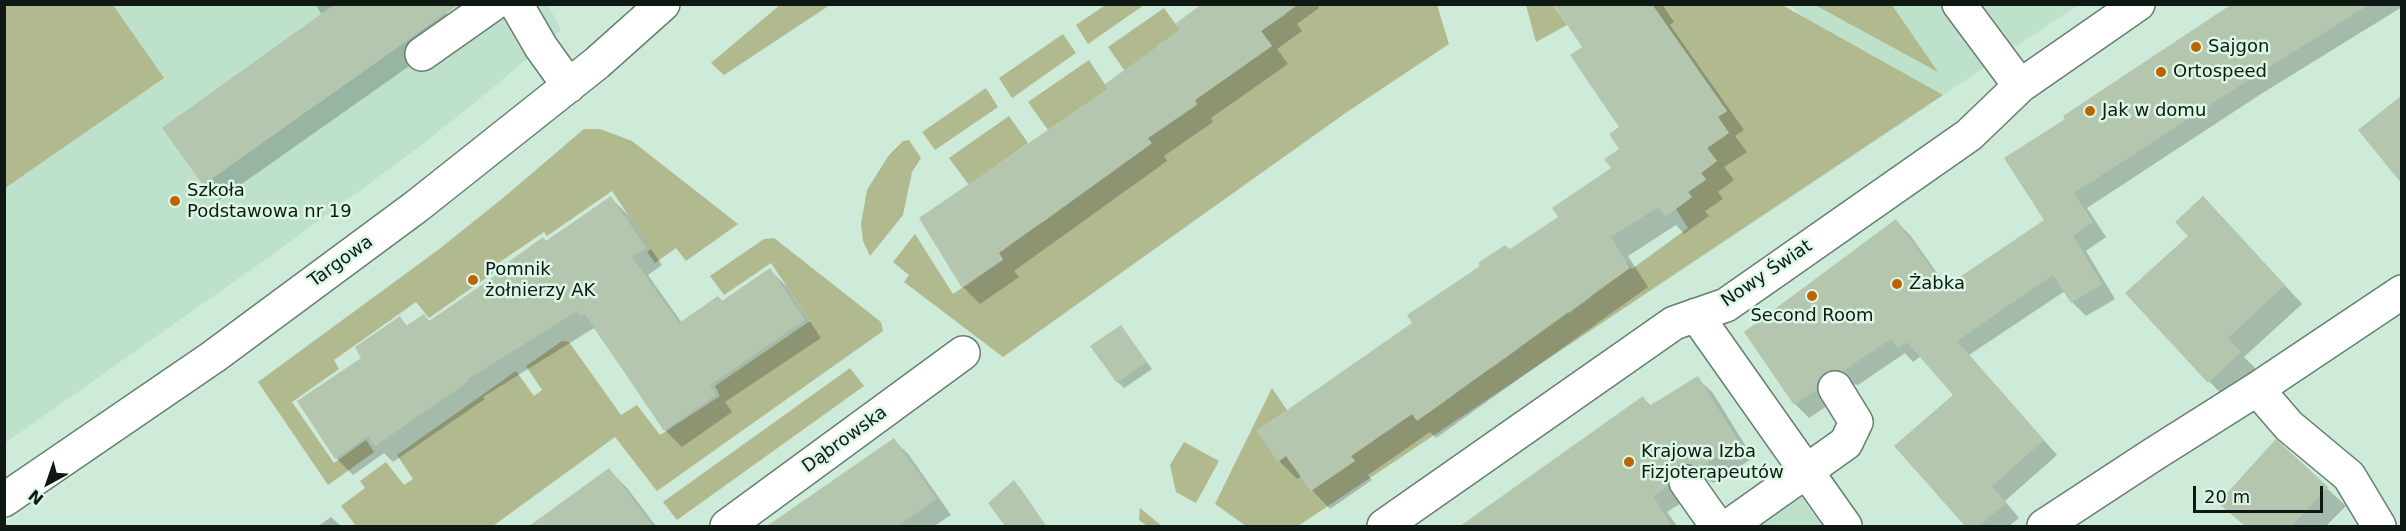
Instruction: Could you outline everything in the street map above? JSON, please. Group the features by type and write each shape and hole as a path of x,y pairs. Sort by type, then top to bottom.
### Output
{"street":[{"path":"422,54 493,4"},
{"path":"516,4 541,47 569,86"},
{"name":"Targowa","path":"4,500 213,357 417,206 569,86 663,4"},
{"path":"1959,4 2020,86"},
{"name":"Nowy Świat","path":"1383,526 1674,322 1726,305 1969,135 2020,86 2138,4"},
{"path":"2044,526 2257,389 2402,292"},
{"path":"1696,315 1845,526"},
{"name":"Dąbrowska","path":"726,526 963,353"},
{"path":"1729,526 1846,443 1856,422 1835,388"},
{"path":"2257,389 2289,426 2349,476 2379,526"},
{"path":"1686,482 1717,526"}],"shaded area":[{"path":"5,4 113,5 164,78 5,188"},
{"path":"781,4 830,5 724,75 711,63"},
{"path":"1107,4 1144,5 1088,44 1076,25"},
{"name":"Szkoła Podstawowa nr 19","path":"5,5 548,5 561,30 416,149 276,252 5,443"},
{"path":"1437,5 1449,44 1347,112 1003,357 904,282 909,275 893,262 915,234 953,294 1003,260 995,248 1043,222 1151,144 1148,138 1197,105 1195,100 1272,46 1261,31 1286,14 1281,6"},
{"path":"1526,5 1553,5 1567,25 1536,42"},
{"path":"1655,5 1782,5 1943,95 1298,526 1246,526 1215,504 1272,388 1287,410 1257,431 1278,461 1286,456 1311,491 1354,461 1351,456 1412,414 1417,420 1444,402 1489,359 1494,366 1519,348 1516,343 1565,308 1569,313 1591,297 1587,291 1622,257 1632,269 1688,228 1676,209 1692,197 1688,192 1706,180 1701,173 1717,161 1707,148 1729,133 1718,117 1727,111 1644,12"},
{"path":"1792,5 2078,5 1883,135"},
{"path":"1815,5 1892,5 1938,72"},
{"path":"1164,8 1180,30 1159,45 1127,74 1108,47"},
{"path":"1063,34 1076,53 1012,98 999,78"},
{"path":"1089,60 1108,89 1048,130 1028,102"},
{"path":"986,88 998,107 935,150 922,132"},
{"path":"1009,116 1028,143 969,185 949,158"},
{"path":"584,129 600,129 632,141 738,224 686,261 676,248 655,263 647,252 651,249 612,191 547,236 544,232 491,268 493,273 429,318 416,302 334,360 339,369 292,402 334,463 366,440 374,452 328,485 258,382 438,250"},
{"path":"909,140 921,158 912,172 903,215 870,256 863,241 861,224 867,190 889,155 903,141"},
{"path":"774,238 881,322 883,331 657,491 615,437 493,526 356,526 341,506 365,488 360,481 386,462 404,485 413,479 397,455 516,371 534,396 542,390 526,366 562,341 569,342 621,415 637,405 660,435 720,396 715,386 810,321 771,263 724,295 710,276 764,239"},
{"path":"850,368 864,386 677,520 663,502"},
{"path":"1184,442 1219,461 1196,503 1176,492 1170,465"},
{"path":"1800,495 1822,526 1755,526"},
{"path":"1140,508 1162,526 1147,526 1139,520"}],"building":[{"path":"335,4 459,4 203,185 162,128"},
{"path":"1202,4 1299,4 1261,31 1272,46 1195,100 1197,104 1148,138 1152,143 999,253 1003,259 962,288 919,218 1108,89 1105,84 1180,30 1175,24"},
{"path":"1553,4 1652,4 1727,111 1718,117 1729,133 1707,148 1717,161 1701,173 1706,179 1688,192 1692,197 1665,217 1658,207 1611,237 1630,268 1417,421 1412,414 1351,456 1355,461 1311,491 1286,456 1278,462 1257,431 1412,323 1407,315 1480,266 1478,263 1505,245 1510,249 1558,217 1552,208 1611,168 1604,159 1619,149 1609,134 1619,127 1570,55 1582,47"},
{"path":"2232,4 2370,4 2074,193 2093,222 2073,236 2102,284 2071,303 2053,275 1957,341 2044,440 1992,486 2006,503 1979,526 1965,526 1894,446 1953,395 1907,342 1898,348 1891,339 1843,371 1834,369 1826,372 1818,380 1816,390 1794,405 1744,332 1896,219 1945,287 2044,220 2004,158 2065,119 2063,116"},
{"path":"2402,95 2402,184 2358,130"},
{"path":"611,196 646,248 632,257 679,323 718,296 722,301 770,268 805,320 710,385 716,395 664,431 585,314 581,316 577,311 468,379 469,381 375,446 368,436 335,459 297,401 361,358 355,347 400,316 406,326 424,314 429,321 498,274 496,271 543,237 546,241"},
{"path":"2203,196 2285,285 2228,338 2241,352 2208,383 2125,293 2188,236 2175,222"},
{"path":"1121,325 1147,362 1117,383 1090,346"},
{"path":"1698,376 1739,442 1698,468 1684,463 1675,467 1669,474 1668,486 1653,496 1672,526 1460,526 1643,396 1649,406"},
{"path":"894,438 937,499 897,526 767,526"},
{"path":"2276,439 2328,487 2292,526 2245,526 2218,503"},
{"path":"609,468 653,526 529,526"},
{"path":"1014,480 1046,526 1005,526 988,503"}],"place":[{"name":"Sajgon","path":"2196,47"},
{"name":"Ortospeed","path":"2161,72"},
{"name":"Jak w domu","path":"2090,111"},
{"name":"Szkoła Podstawowa nr 19","path":"175,201"},
{"name":"Pomnik żołnierzy AK","path":"473,280"},
{"name":"Żabka","path":"1897,284"},
{"name":"Second Room","path":"1812,296"},
{"name":"Krajowa Izba Fizjoterapeutów","path":"1629,462"}]}
